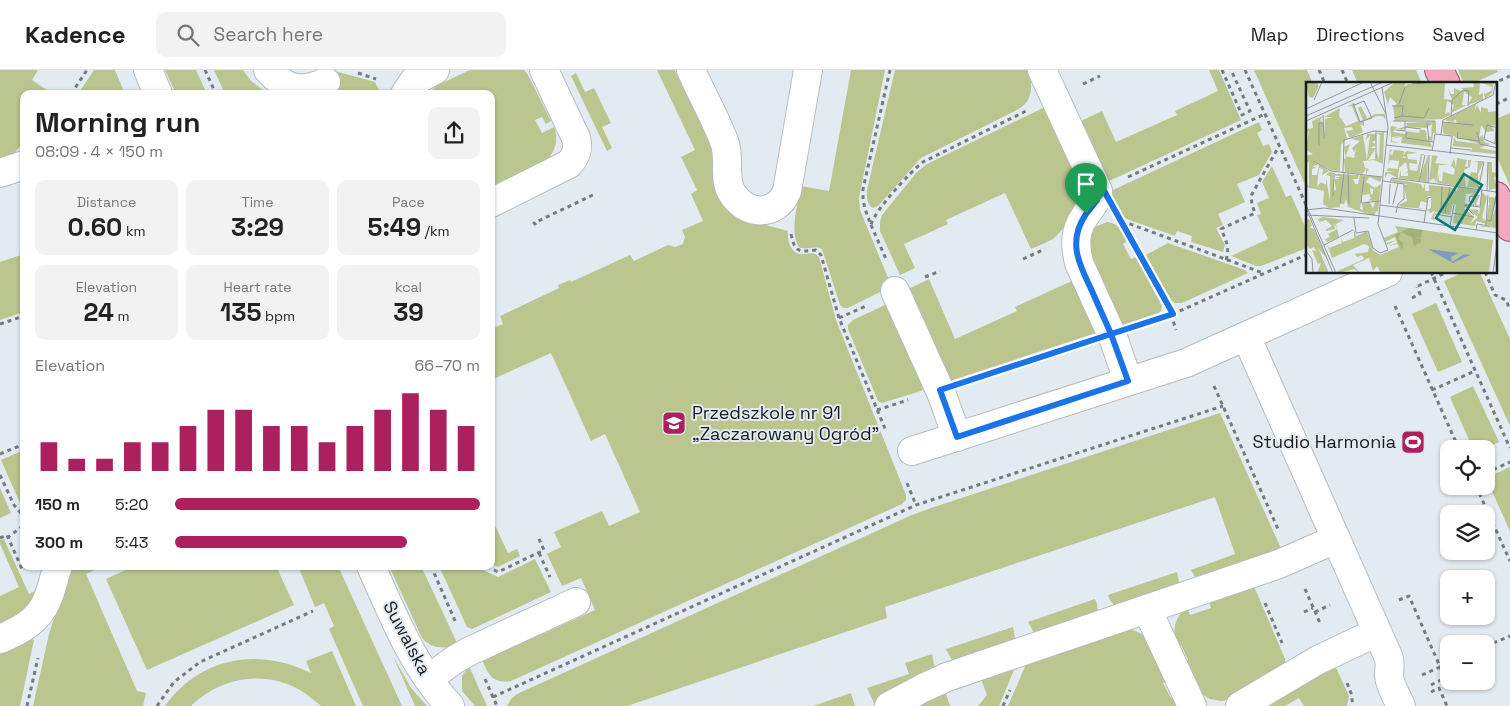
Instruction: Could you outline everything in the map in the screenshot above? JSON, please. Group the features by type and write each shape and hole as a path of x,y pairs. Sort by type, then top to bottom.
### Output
{"main road":[{"path":"1439,70 1445,82"}],"street":[{"path":"148,70 156,90"},
{"path":"268,70 284,84 296,88 308,88 326,82"},
{"path":"408,90 413,82 435,70"},
{"path":"495,201 569,164 576,155 576,138 544,70"},
{"path":"691,70 725,146 729,187 738,201 744,206 758,210 774,207 784,198 808,70"},
{"path":"1042,70 1101,190 1097,200 1079,226 1076,252 1079,263 1111,334 1128,381"},
{"path":"0,173 20,166"},
{"path":"912,452 1194,360 1384,274"},
{"path":"895,291 940,390 957,437"},
{"path":"1246,336 1390,659 1389,676 1401,706"},
{"path":"889,706 947,677 1279,564 1336,539"},
{"path":"0,640 18,631 37,617 47,600 57,570"},
{"name":"Suwalska","path":"373,570 406,642 428,679 450,706"},
{"path":"428,679 462,655 576,602"},
{"path":"1147,609 1192,706"},
{"path":"1240,706 1333,652 1377,632"}],"path":[{"path":"74,90 87,70"},
{"path":"205,70 214,90"},
{"path":"890,70 863,198 864,208 871,225 876,214 923,162 1055,97"},
{"path":"1222,70 1242,115 1250,112 1232,70"},
{"path":"1245,70 1306,205"},
{"path":"1319,70 1324,82"},
{"path":"1342,70 1347,82"},
{"path":"355,72 374,77 380,83"},
{"path":"1496,82 1510,76"},
{"path":"1498,103 1510,98"},
{"path":"1173,314 1122,221 1101,190 1265,114"},
{"path":"1226,260 1227,242 1221,229 1255,213 1251,196 1279,146"},
{"path":"536,225 534,222 595,194"},
{"path":"1122,221 1264,273"},
{"path":"791,232 793,244 798,250 804,252 816,250 821,254 840,318 888,437"},
{"path":"1023,259 1038,252"},
{"path":"877,410 1173,314 1306,255"},
{"path":"924,278 940,271"},
{"path":"1432,274 1510,448"},
{"path":"1417,286 1443,274"},
{"path":"1486,274 1495,295 1506,300 1510,310"},
{"path":"1411,298 1420,294 1414,280"},
{"path":"1403,302 1394,306 1455,440"},
{"path":"0,324 20,317"},
{"path":"1432,390 1475,371"},
{"path":"493,697 916,505 1222,406"},
{"path":"0,454 20,446"},
{"path":"1495,469 1510,462"},
{"path":"0,475 14,505 20,512"},
{"path":"906,481 916,505"},
{"path":"1480,495 1509,559"},
{"path":"8,538 20,528"},
{"path":"0,538 7,535 20,565"},
{"path":"494,570 498,572 544,550 539,539"},
{"path":"539,552 550,577"},
{"path":"433,570 459,629"},
{"path":"1246,575 1275,626 1288,658 1291,675"},
{"path":"1402,599 1409,596 1440,667 1426,673"},
{"path":"1304,612 1313,608"},
{"path":"157,706 174,682 200,662 313,611"},
{"path":"1275,626 1280,623"},
{"path":"1495,642 1510,636"},
{"path":"483,675 497,706"},
{"path":"1424,688 1440,680"}],"green space":[{"path":"0,70 38,70 32,80 47,90 20,90 20,147 11,157 0,161"},
{"path":"94,70 115,70 123,90 81,90"},
{"path":"165,70 196,70 205,90 174,90"},
{"path":"214,70 243,70 251,81 263,90 223,90"},
{"path":"331,70 375,82 379,90 331,90"},
{"path":"470,70 524,70 551,121 546,124 542,117 535,120 542,133 554,127 556,137 552,154 546,162 495,187 495,90 432,90 436,86"},
{"name":"Przedszkole nr 91 „Zaczarowany Ogród”","path":"657,70 675,70 719,162 714,186 736,217 788,231 789,242 794,251 800,254 815,254 819,257 836,320 906,495 906,500 902,504 511,681 499,681 492,677 482,659 543,628 545,633 595,610 581,578 562,586 547,554 561,547 554,532 602,511 609,526 640,512 605,434 591,441 551,353 495,378 495,327 503,324 500,316 559,288 558,285 570,280 571,282 630,255 634,261 668,245 675,247 683,244 685,237 682,230 703,221 691,194 697,190 681,157 695,150"},
{"path":"851,70 885,70 859,198 860,210 889,280 884,290 848,308 844,308 840,305 822,249 799,247 796,241 794,226 801,186 829,191"},
{"path":"895,70 1029,70 1031,92 1030,97 1019,109 921,158 878,206 873,208 868,202 867,190"},
{"path":"1209,70 1219,70 1241,120 1107,182 1077,123 1102,111 1116,142 1177,115 1175,111 1218,91"},
{"path":"1254,70 1307,70 1312,82 1306,82 1306,187"},
{"path":"1352,70 1416,70 1421,82 1357,82"},
{"path":"1458,70 1497,70 1498,72 1476,82 1463,82"},
{"path":"576,73 585,92 594,88 611,123 602,127 612,148 607,151 571,76"},
{"path":"1045,108 1079,177 1078,194 1073,211 1059,233 1053,239 1031,249 1005,193 946,220 948,224 904,244 915,268 900,275 880,231 880,222 882,215 917,172 927,164"},
{"path":"1510,113 1510,186 1498,159 1498,118"},
{"path":"1259,122 1262,130 1257,133 1263,146 1269,144 1272,152 1259,175 1237,184 1245,202 1218,214 1223,225 1216,228 1225,245 1223,252 1191,242 1192,236 1177,231 1175,236 1124,218 1112,195 1113,190"},
{"path":"1272,166 1286,197 1291,195 1306,229 1306,248 1261,266 1256,266 1231,256 1268,239 1257,215 1261,214 1257,203 1269,198 1262,182"},
{"path":"1107,222 1114,224 1122,231 1127,241 1123,244 1131,259 1136,257 1162,306 1161,311 1158,313 1120,326 1088,258 1090,233 1095,227"},
{"path":"1168,243 1245,270 1248,273 1182,303 1175,303 1171,300 1146,255"},
{"path":"20,255 20,313 0,320 0,262"},
{"path":"1459,274 1480,274 1510,339 1510,426 1444,281"},
{"path":"929,279 955,339 1017,311 1015,307 1074,280 1098,331 950,381 906,290"},
{"path":"1436,303 1462,362 1438,372 1412,314"},
{"path":"887,304 925,387 921,391 882,403 878,401 848,325 853,320"},
{"path":"1473,386 1499,442 1495,444 1495,440 1469,440 1450,397"},
{"path":"1220,413 1283,553 1198,582 1191,570 1235,554 1215,497 885,607 887,618 627,706 507,706 517,694 912,515"},
{"path":"20,452 20,503 1,460"},
{"path":"1510,467 1510,531 1494,495 1495,474"},
{"path":"0,488 11,513 0,518"},
{"path":"495,525 508,553 517,549 520,556 498,567 495,566"},
{"path":"4,539 29,594 39,589 31,606 0,628 0,596 19,587 0,544 0,540"},
{"path":"535,559 551,592 472,629 467,627 441,570 483,570 498,577"},
{"path":"70,570 95,570 86,574 137,691 146,693 143,706 33,706 49,634"},
{"path":"125,570 278,570 294,605 147,670 106,579"},
{"path":"300,570 340,570 402,706 363,706 329,629 334,626 324,603 315,607"},
{"path":"391,570 423,570 458,645 438,647 426,642 422,638"},
{"path":"1177,572 1180,588 1117,609 1108,595"},
{"path":"1253,584 1285,659 1286,668 1233,699 1221,701 1210,699 1201,694 1183,663 1188,660 1181,645 1176,647 1175,625 1179,615 1187,607 1190,615 1211,608 1208,599"},
{"path":"1095,599 1098,616 1036,636 1028,622"},
{"path":"1013,627 1016,643 954,664 946,649"},
{"path":"1131,629 1146,636 1169,680 1163,683 1171,698 1176,696 1180,706 1008,706 1027,662"},
{"path":"31,638 34,640 20,706 0,706 0,653"},
{"path":"332,651 356,706 322,706 303,692 286,684 258,679 229,683 216,688 191,706 165,706 179,689 195,677 213,667 231,661 271,660 311,673 306,661"},
{"path":"932,654 935,670 874,703 867,688 909,674 905,663"},
{"path":"393,656 411,688 427,706 415,706"},
{"path":"1333,661 1349,696 1347,706 1304,706 1299,698 1285,706 1259,706"},
{"path":"469,666 487,706 475,706 462,691 462,676"},
{"path":"1014,667 999,706 978,706 987,695 980,676"},
{"path":"944,688 950,706 909,706"},
{"path":"851,693 855,706 813,706"}],"place":[{"name":"Przedszkole nr 91 „Zaczarowany Ogród”","path":"674,423"},
{"name":"Studio Harmonia","path":"1413,442"}],"route":[{"path":"1086,214 1076,235 1076,252 1079,263 1111,334 940,390 957,437 1128,381 1111,334 1173,314 1103,189 1098,191 1097,200 1086,214"}]}
